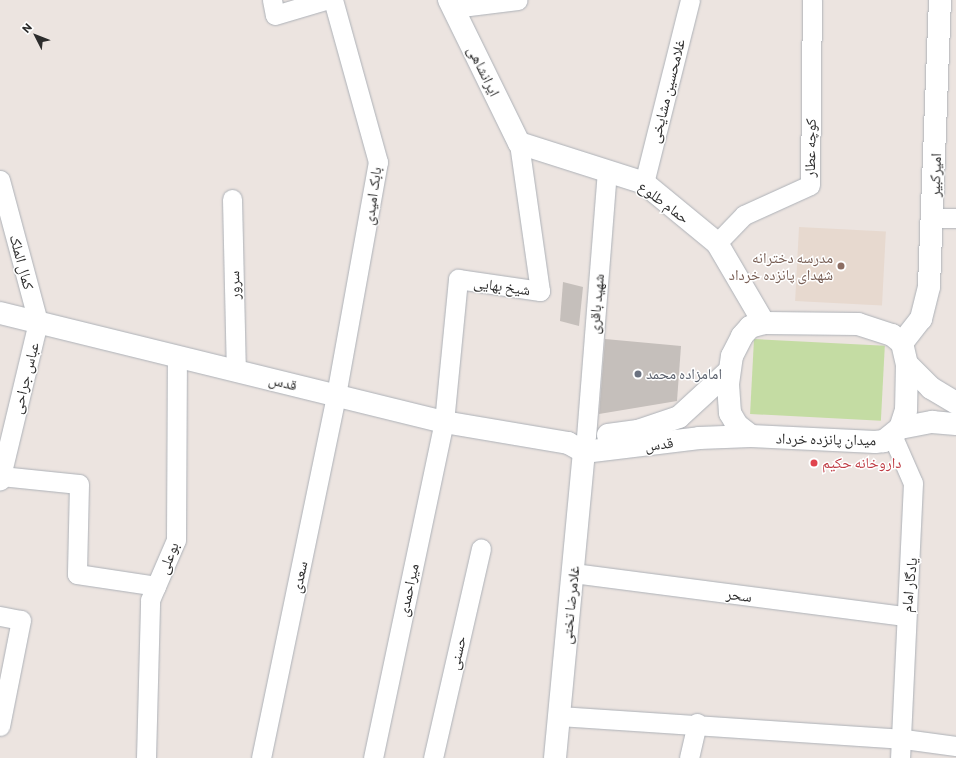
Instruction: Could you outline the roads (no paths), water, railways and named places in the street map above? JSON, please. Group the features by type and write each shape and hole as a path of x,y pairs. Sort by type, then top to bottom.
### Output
{"main road":[{"name":"امیرکبیر","path":"905,353 921,318 929,286 933,218 940,0"},
{"name":"ایرانشاهی","path":"451,4 519,143"},
{"name":"حمام طلوع","path":"519,143 644,183 716,243 764,323"},
{"name":"قدس","path":"0,313 444,422 579,444 751,436"},
{"path":"751,436 737,425 730,413 729,371 742,336 750,327 764,323 858,324 880,329 905,353 931,388 956,403"},
{"path":"896,432 906,410 905,353"},
{"name":"قدس","path":"579,444 638,431 679,417 729,371"},
{"name":"میدان پانزده خرداد","path":"751,436 875,442 896,432 932,422 956,424"},
{"name":"غلامرضا تختی","path":"555,758 573,573 579,444"}],"street":[{"path":"272,0 275,15 326,0"},
{"name":"بابک امیدی","path":"333,0 378,162 336,396"},
{"path":"451,4 518,0"},
{"name":"غلامحسین مشایخی","path":"644,183 690,0"},
{"name":"کوچه عطار","path":"716,243 744,214 810,185 812,0"},
{"name":"شیخ بهایی","path":"444,422 458,279 540,291 519,143"},
{"name":"شهید باقری","path":"579,444 607,171"},
{"name":"کمال الملک","path":"0,180 38,322"},
{"name":"سرور","path":"232,200 236,371"},
{"path":"933,218 956,218"},
{"name":"عباس جراحی","path":"0,478 38,322"},
{"name":"بوعلی","path":"146,758 150,600 176,540 177,356"},
{"name":"سعدی","path":"261,758 336,396"},
{"name":"میراحمدی","path":"373,758 444,422"},
{"name":"یادگار امام","path":"896,432 913,483 912,570 905,616 904,738 900,758"},
{"path":"0,478 79,484 77,574 156,586"},
{"name":"حسنی","path":"433,758 481,548"},
{"name":"سحر","path":"573,573 905,616"},
{"path":"0,616 21,620 0,726"},
{"path":"559,716 697,723 904,738 956,746"},
{"path":"689,758 697,723"}],"place":[{"name":"مدرسه دخترانه شهدای پانزده خرداد","path":"841,266"},
{"name":"امامزاده محمد","path":"638,374"},
{"name":"داروخانه حکیم","path":"814,463"}]}
